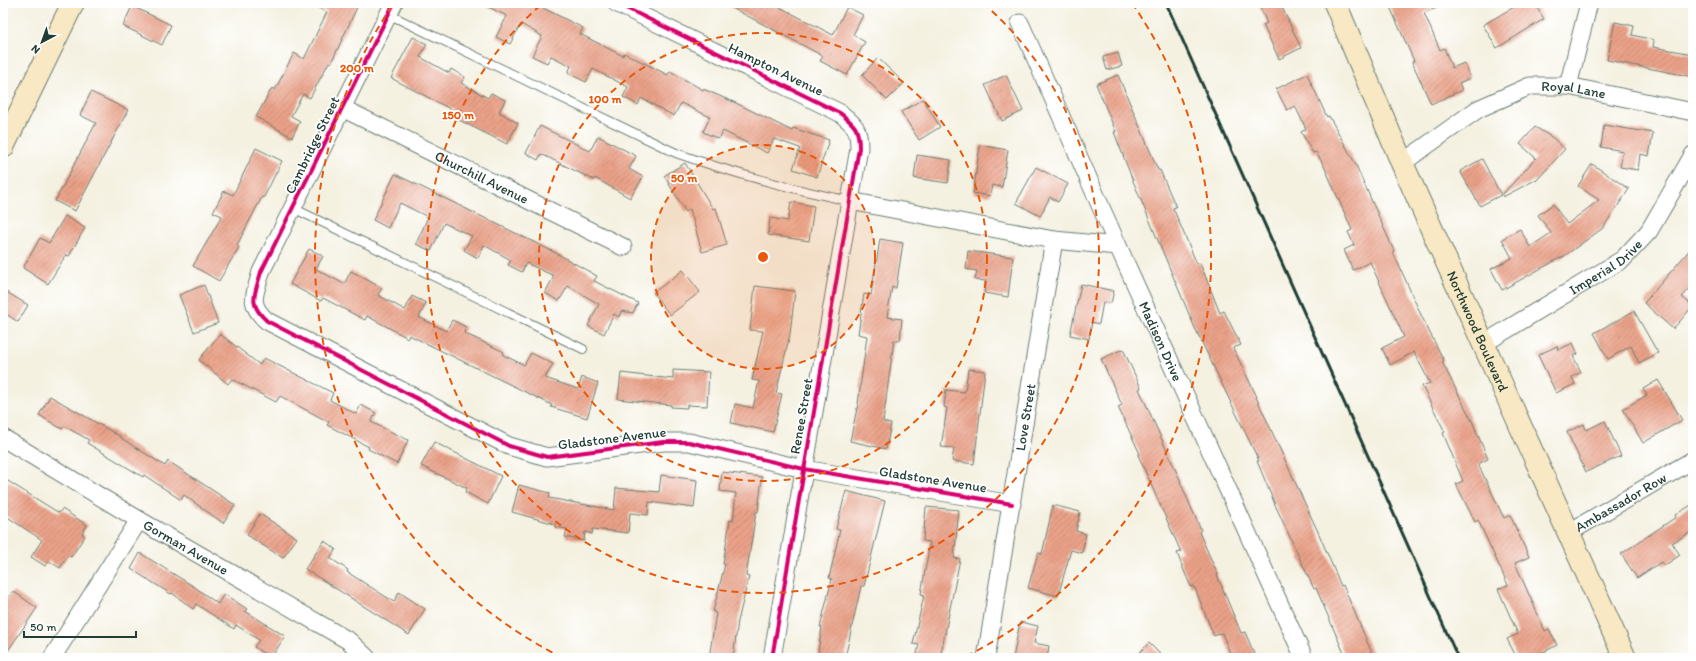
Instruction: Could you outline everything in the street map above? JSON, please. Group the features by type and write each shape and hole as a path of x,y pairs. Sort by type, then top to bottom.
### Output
{"street":[{"path":"3,147 73,3"},
{"name":"Hampton Avenue","path":"616,3 840,113 851,122 859,134 859,148 850,201"},
{"name":"Northwood Boulevard","path":"1335,3 1402,163 1624,658"},
{"path":"1568,86 1589,3"},
{"name":"Cambridge Street","path":"254,298 261,272 391,8"},
{"name":"Madison Drive","path":"1020,23 1118,246 1304,658"},
{"name":"Royal Lane","path":"1402,163 1478,109 1530,86 1568,86 1693,112"},
{"name":"Churchill Avenue","path":"342,108 623,247"},
{"name":"Imperial Drive","path":"1483,344 1623,259 1650,231 1693,155"},
{"path":"850,201 1054,240 1118,246"},
{"name":"Renee Street","path":"772,658 850,201"},
{"name":"Love Street","path":"986,658 1054,240"},
{"name":"Gladstone Avenue","path":"254,298 254,303 258,313 268,321 510,446 547,457 663,442 688,442 804,469 1012,504"},
{"name":"Gorman Avenue","path":"3,438 139,520 349,641 367,658"},
{"name":"Ambassador Row","path":"1568,533 1693,460"},
{"path":"52,658 139,520"}],"lane":[{"path":"391,8 676,153 707,164 818,195 850,201"},
{"path":"293,208 583,349"}],"building":[{"path":"307,3 359,3 331,63 329,62 310,98 303,94 291,116 300,121 292,137 256,117 272,88 275,90 294,53 304,59 327,12"},
{"path":"480,3 533,3 583,28 580,34 623,56 624,53 668,75 670,71 703,90 736,103 792,131 793,128 829,140 817,177 793,169 800,148 774,139 767,153 723,131 719,139 703,132 710,117 681,103 674,116 641,98 638,105 623,97 628,87 593,69 586,82 568,73 571,66 551,56 547,63 532,56 542,36 521,24 510,44 496,37 507,16"},
{"path":"723,3 772,3 833,35 847,7 863,15 853,35 865,42 847,75 820,61 823,56"},
{"path":"1258,3 1280,3 1301,48 1279,59 1263,25 1267,23"},
{"path":"1398,3 1448,3 1424,13 1440,50 1444,48 1452,68 1464,63 1470,78 1459,83 1462,90 1431,104 1390,7"},
{"path":"1521,3 1534,3 1544,19 1497,48 1483,25"},
{"path":"132,6 171,25 162,45 123,26"},
{"path":"1615,22 1634,26 1632,35 1654,40 1653,47 1693,54 1693,77 1607,60"},
{"path":"413,37 427,44 420,57 449,73 451,69 465,77 461,83 488,98 491,93 505,100 499,112 518,123 507,144 453,117 456,112 391,78"},
{"path":"1118,53 1122,66 1107,70 1103,57"},
{"path":"878,58 904,83 887,100 862,75"},
{"path":"1307,74 1327,117 1329,116 1355,163 1422,317 1444,361 1442,362 1472,421 1488,459 1478,464 1504,518 1510,515 1529,557 1515,563 1545,631 1549,629 1557,645 1542,653 1545,658 1517,658 1507,639 1518,634 1498,589 1508,585 1478,520 1475,522 1456,484 1463,481 1443,433 1445,432 1422,386 1430,383 1414,352 1390,365 1382,348 1404,337 1370,262 1353,270 1344,250 1354,245 1348,232 1352,230 1324,166 1316,152 1313,153 1301,132 1306,129 1295,106 1287,110 1276,89"},
{"path":"1006,75 1023,111 1002,121 985,85"},
{"path":"1118,75 1158,170 1160,170 1176,207 1173,208 1197,264 1200,263 1220,313 1224,311 1241,345 1233,348 1257,397 1341,586 1343,585 1374,658 1346,658 1316,588 1314,589 1276,507 1257,461 1259,461 1194,326 1133,181 1114,132 1116,132 1096,84"},
{"path":"91,92 128,110 75,211 55,201 96,123 80,115"},
{"path":"923,99 940,127 919,140 901,112"},
{"path":"1604,125 1653,133 1649,156 1640,154 1638,170 1620,167 1623,151 1601,147"},
{"path":"540,126 590,151 598,136 636,156 629,169 643,177 630,198 595,178 594,180 541,154 538,160 526,153"},
{"path":"1535,127 1553,138 1565,149 1536,181 1535,180 1503,197 1502,195 1536,158 1520,144"},
{"path":"980,145 1008,150 1002,187 992,185 990,196 973,193"},
{"path":"256,148 282,161 237,245 239,247 219,281 193,266 222,216 213,212 224,191 233,195"},
{"path":"917,155 951,160 948,183 914,178"},
{"path":"1482,159 1501,195 1480,206 1460,171"},
{"path":"685,163 713,209 716,208 727,245 702,252 690,209 686,212 664,176"},
{"path":"1592,164 1629,189 1603,228 1560,259 1502,290 1491,269 1512,258 1502,239 1520,229 1530,247 1551,233 1538,215 1553,204 1567,224 1599,200 1578,186"},
{"path":"1036,167 1068,184 1058,202 1050,197 1040,216 1016,203"},
{"path":"395,174 556,253 597,276 594,281 638,303 633,313 621,311 619,317 614,314 604,334 588,326 599,304 568,286 559,301 545,293 554,276 526,263 522,272 508,265 511,260 484,245 478,258 464,250 472,236 444,223 431,251 416,244 428,217 400,203 388,228 373,220"},
{"path":"791,202 814,206 809,241 768,235 770,218 788,221"},
{"path":"65,216 85,228 69,256 66,255 48,284 23,268 40,238 49,243"},
{"path":"880,239 903,243 896,288 892,287 887,317 902,319 900,341 894,340 883,422 891,424 886,449 850,441 858,404 867,336 858,334 864,294 871,295"},
{"path":"1693,246 1693,285 1682,297 1693,306 1673,329 1644,303"},
{"path":"309,249 323,256 316,269 344,284 351,271 382,288 378,295 405,310 412,296 426,303 419,317 446,331 452,320 466,327 464,333 504,352 503,355 524,365 531,353 553,364 545,378 578,389 582,377 598,383 587,418 551,407 552,405 409,335 408,338 367,316 365,320 323,298 321,301 290,284"},
{"path":"968,251 1013,257 1008,297 984,293 986,281 975,280 977,271 966,269"},
{"path":"683,270 700,292 670,315 653,293"},
{"path":"1081,284 1114,291 1111,303 1103,302 1099,324 1092,322 1089,339 1070,335"},
{"path":"204,285 218,323 194,332 179,295"},
{"path":"755,286 795,291 790,334 776,393 782,394 773,432 731,423 735,404 753,408 759,381 752,380 763,331 750,330"},
{"path":"3,290 28,305 18,322 3,312"},
{"path":"1634,311 1658,353 1639,363 1631,346 1608,359 1594,333"},
{"path":"220,334 260,365 264,358 333,393 330,400 356,414 361,405 376,413 371,422 408,440 397,464 368,449 369,447 327,425 329,422 280,396 276,402 232,379 228,384 199,360"},
{"path":"1573,343 1578,354 1573,356 1581,372 1572,377 1575,384 1556,393 1538,355 1557,346 1558,350"},
{"path":"1123,349 1201,530 1199,532 1241,633 1245,632 1256,658 1232,658 1222,633 1214,636 1194,586 1191,587 1184,571 1177,553 1181,552 1138,455 1140,454 1118,407 1122,405 1101,359"},
{"path":"968,369 985,371 974,464 952,461 954,448 941,447 947,408 944,407 946,390 965,392"},
{"path":"673,370 709,372 707,406 687,405 687,408 671,407 671,405 618,399 621,373 673,379"},
{"path":"1658,380 1682,420 1643,443 1623,409 1647,395 1643,389"},
{"path":"50,396 121,437 165,466 168,461 235,505 223,523 184,495 181,500 144,475 143,477 87,443 89,440 64,426 62,429 39,415"},
{"path":"1605,421 1621,456 1586,472 1567,432 1584,424 1586,430"},
{"path":"434,442 501,476 488,504 465,492 467,488 421,466"},
{"path":"722,472 762,477 758,512 756,512 746,576 749,577 738,621 733,658 709,658 716,613 713,612 725,564 723,564 730,520 733,521 736,493 720,491"},
{"path":"661,475 697,480 694,508 649,502 648,515 630,513 628,533 593,529 592,534 585,532 584,541 565,537 567,529 555,527 555,524 512,512 519,485 550,493 549,498 614,510 616,488 659,492"},
{"path":"3,478 59,513 62,509 87,525 82,534 85,536 71,557 68,555 60,568 49,561 45,566 31,557 42,540 3,514"},
{"path":"846,491 885,501 864,586 861,586 845,658 817,658 822,627 820,627 832,579 829,578 840,530 836,529"},
{"path":"1693,504 1693,531 1672,543 1680,555 1664,566 1661,562 1637,578 1621,554 1676,517 1675,515"},
{"path":"1053,505 1080,512 1076,531 1086,534 1082,553 1071,550 1058,596 1028,588 1038,553 1042,554"},
{"path":"926,507 959,510 954,558 960,559 940,658 916,658 919,645 913,644 924,595 921,594 930,542 923,541"},
{"path":"260,514 297,538 283,558 247,535"},
{"path":"324,541 336,549 330,558 348,570 347,572 394,602 399,592 425,609 409,635 305,569"},
{"path":"140,553 196,588 218,604 224,594 247,609 245,611 285,636 271,658 254,647 259,640 236,625 234,629 196,604 193,609 172,593 171,594 131,569"},
{"path":"13,591 37,608 3,658 3,605"},
{"path":"1020,622 1038,626 1034,643 1049,646 1047,658 1013,658"},
{"path":"1149,643 1164,658 1134,658"}],"railway":[{"path":"1166,3 1458,658"}],"cycle path":[{"path":"394,3 261,272 254,298 257,309 267,321 509,446 547,457 663,442 689,442 804,469 1012,504"},
{"path":"616,3 840,113 853,124 857,131 859,148 772,658"}]}
